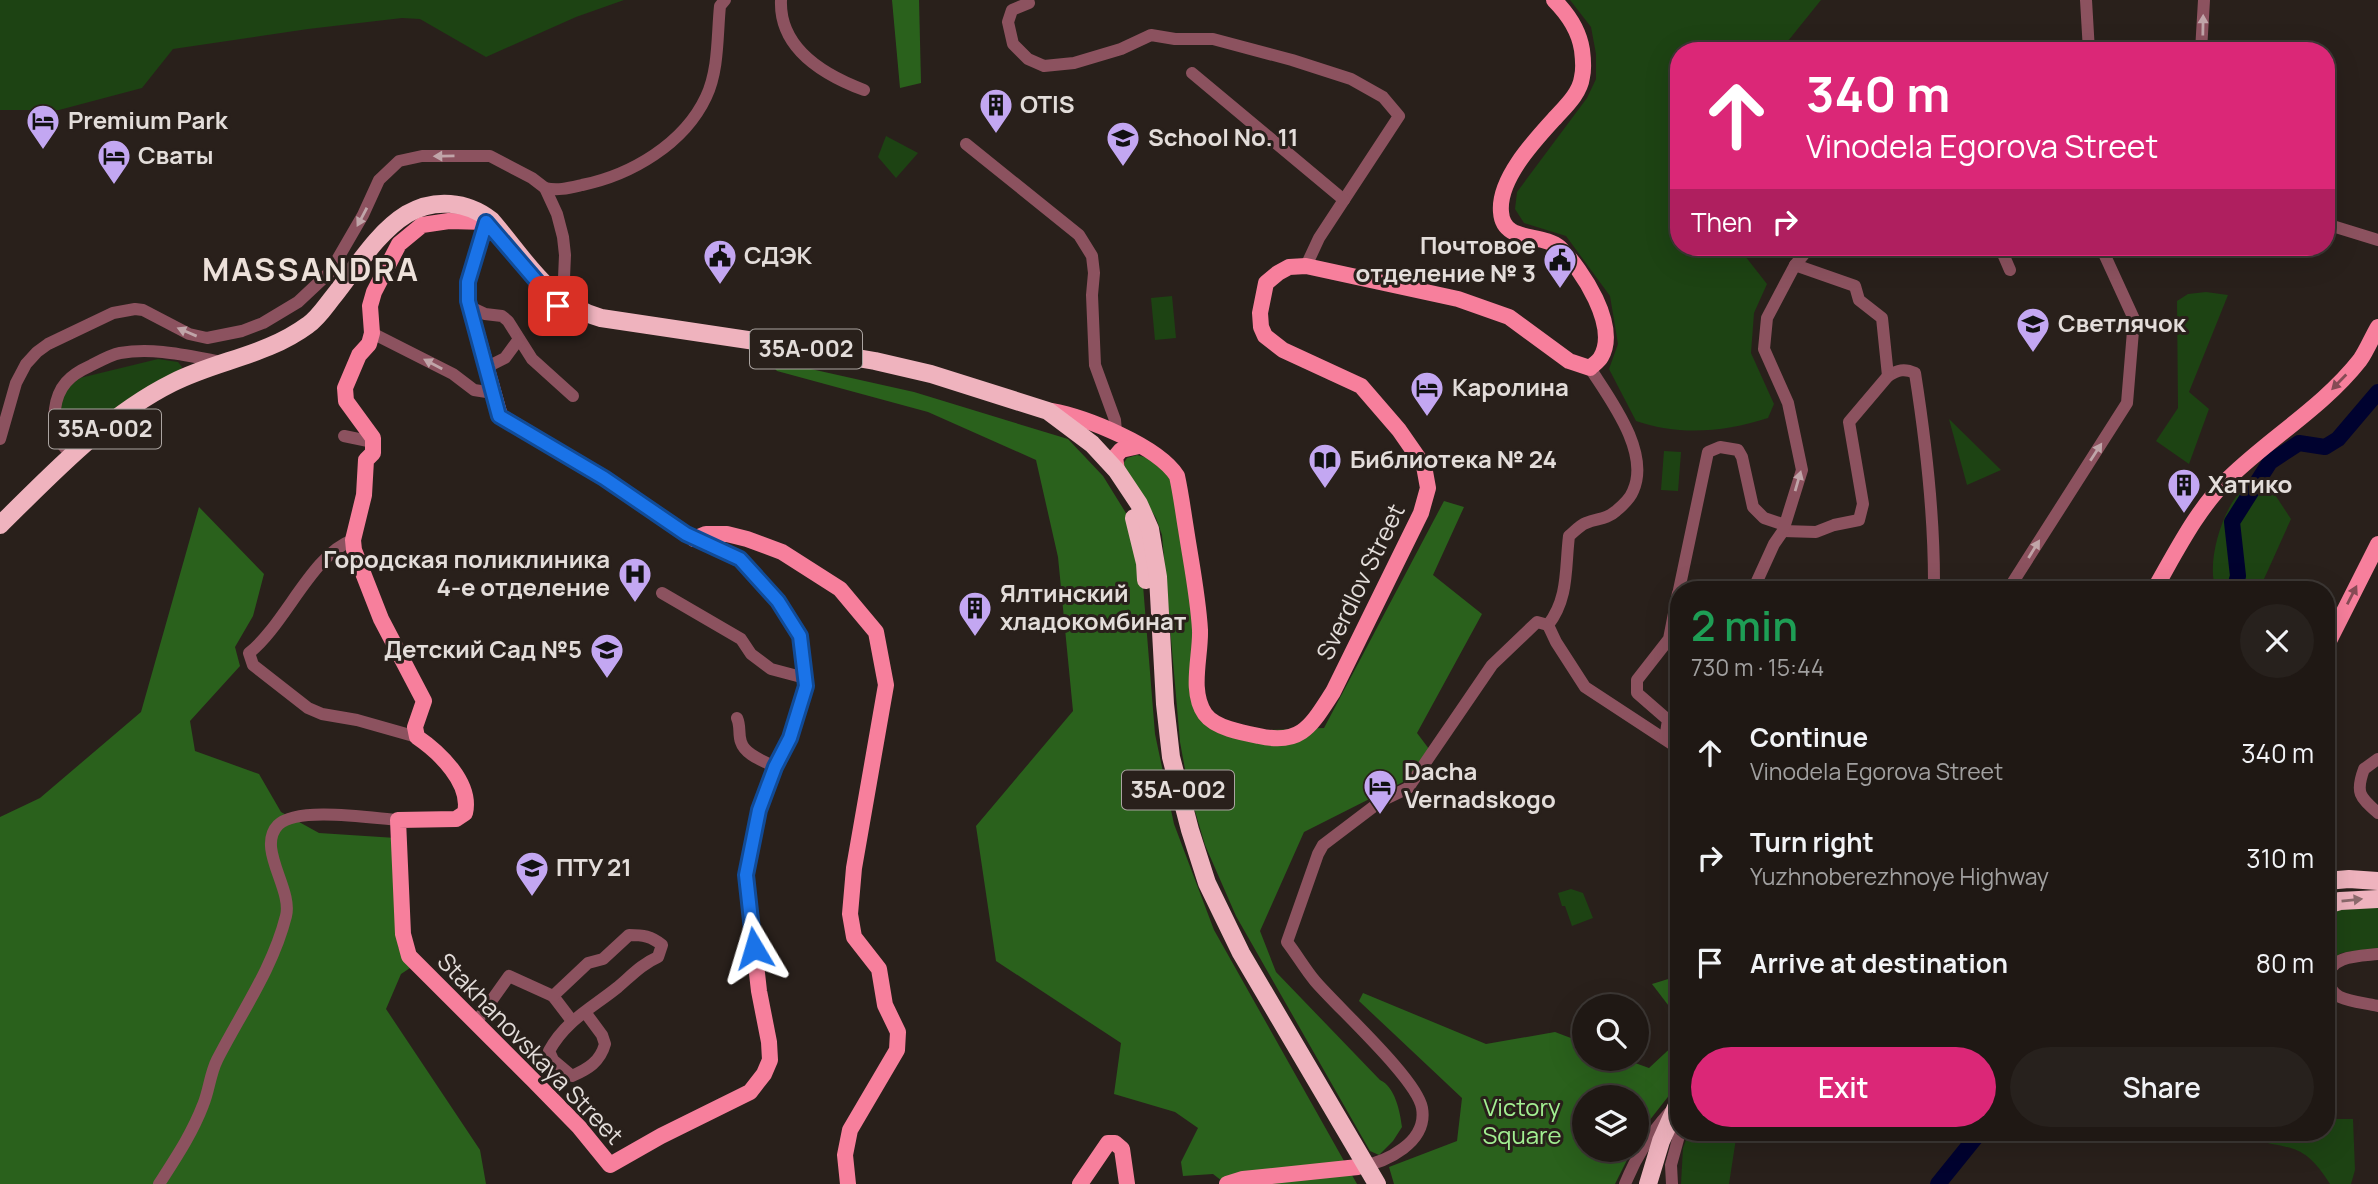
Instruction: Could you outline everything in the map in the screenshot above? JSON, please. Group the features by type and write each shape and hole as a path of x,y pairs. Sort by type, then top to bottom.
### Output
{"highway":[{"name":"35А-002","path":"0,525 77,451 134,405 173,382 273,346 312,323 362,259 395,224 407,214 438,204 462,204 481,212 491,220 549,290 580,312 875,361 931,374 1048,411 1117,471 1139,504 1150,529 1156,552 1171,757 1186,819 1208,883 1241,953 1377,1184"},
{"name":"35А-002","path":"0,535 35,498 139,409 176,387 256,360 300,340 328,316 393,235 415,217 436,211 459,209 486,222 546,295 575,318 598,324 834,360 927,379 1016,407 1052,424 1088,445 1112,478 1136,524 1145,563 1163,760 1186,844 1233,956 1366,1165 1368,1184"},
{"path":"2335,874 2378,875"},
{"path":"2335,880 2349,878 2378,881"},
{"path":"2335,902 2378,899"},
{"path":"1648,1184 1670,1121"},
{"path":"1656,1184 1670,1140"}],"main road":[{"path":"1306,266 1458,299 1509,317 1569,361 1590,368 1601,359 1606,343 1597,300 1583,277 1558,246 1542,239 1519,236 1508,228 1500,214 1503,187 1536,140 1573,97 1583,78 1579,34 1566,12 1554,0"},
{"path":"398,820 456,819 467,809 461,783 434,749 417,737 415,727 424,701 381,619 354,550 353,540 364,495 366,460 373,453 373,442 371,433 346,401 345,388 359,355 369,344 372,333 370,306 373,292 399,244 422,225 434,222 486,222"},
{"name":"Stakhanovskaya Street","path":"398,820 403,934 409,956 477,1021 579,1126 610,1165 661,1136 750,1092 764,1074 770,1060 770,1051 759,991 746,875 759,810 775,767 790,738 806,686 800,636 778,601 740,559 694,539 604,478 499,416 470,307 468,282 486,222"},
{"name":"Sverdlov Street","path":"1048,411 1116,432 1171,468 1177,476 1180,490 1199,622 1198,693 1206,714 1211,720 1235,731 1264,738 1285,740 1299,734 1318,715 1333,692 1421,513 1428,488 1424,466 1413,448 1361,386 1283,350 1265,336 1260,313 1266,283 1289,267 1306,266"},
{"path":"2160,581 2205,507 2227,480 2338,383 2362,358 2378,327"},
{"path":"1088,445 1116,432"},
{"path":"1117,471 1117,454 1125,448 1139,446"},
{"path":"694,539 706,534 727,534 782,552 840,589 876,632 886,685 853,868 850,914 854,937 878,969 885,1005 898,1032 897,1051 850,1130 845,1154 848,1184"},
{"path":"2335,629 2378,544"},
{"path":"1080,1184 1108,1143 1115,1143 1122,1149 1127,1184"},
{"path":"1227,1184 1243,1179 1366,1165"}],"street":[{"path":"0,439 16,383 26,364 48,344 113,313 135,309 150,313 189,334 218,337 252,328 298,302 330,272 363,215 379,180 399,161 422,156 490,156 532,178 545,188 556,191 605,181 658,152 678,135 696,114 707,95 713,75 720,6 725,0"},
{"path":"781,0 782,21 807,60 835,80 864,90"},
{"path":"2085,0 2088,42"},
{"path":"2202,42 2204,0"},
{"path":"1029,3 1012,10 1008,22 1013,44 1027,59 1044,66 1074,63 1121,49 1151,36 1213,39 1351,79 1383,97 1399,116 1319,238 1306,266"},
{"path":"1192,73 1344,200"},
{"path":"966,144 1079,235 1092,256 1095,365 1117,426 1116,432"},
{"path":"545,188 557,214 563,237 563,301"},
{"path":"2335,227 2374,239"},
{"path":"1757,581 1784,528 1802,470 1788,403 1764,349 1767,318 1802,256"},
{"path":"2004,256 2010,270"},
{"path":"2014,581 2127,403 2134,319 2105,256"},
{"path":"1795,265 1855,286 1859,300 1882,318 1888,376"},
{"path":"470,307 485,314 505,318 532,359 573,396"},
{"path":"372,333 453,374 474,390 493,393"},
{"path":"487,367 505,358 519,339"},
{"path":"56,471 59,441 54,415 60,390 75,374 120,353 167,352 229,363"},
{"path":"1548,625 1558,611 1564,589 1569,536 1587,522 1601,521 1612,514 1634,490 1637,473 1633,441 1611,397 1590,368"},
{"path":"1681,581 1708,452 1720,447 1738,450 1753,507 1764,518 1784,528 1816,533 1834,525 1859,520 1863,504 1849,422 1888,376 1897,370 1907,370 1915,373 1923,418 1934,529 1934,581"},
{"path":"59,441 70,452 77,451 109,433"},
{"path":"344,436 373,442"},
{"path":"353,540 340,544 318,569 274,628 249,653 250,659 253,665 308,708 322,714 357,720 417,737"},
{"path":"662,593 741,639 751,654 771,669 805,678"},
{"path":"1366,1165 1401,1149 1418,1137 1423,1124 1422,1106 1412,1085 1314,980 1287,942 1323,845 1381,801 1408,788 1492,665 1537,622 1548,625 1585,687 1670,742"},
{"path":"1665,739 1668,720 1637,693 1637,680 1670,634"},
{"path":"737,718 740,741 746,751 775,767"},
{"path":"2378,759 2364,769 2359,791 2363,800 2378,813"},
{"path":"159,1184 195,1123 215,1064 259,983 282,932 288,905 272,853 271,842 276,827 299,816 398,820"},
{"path":"553,996 588,963 603,959 629,935 654,938 662,946 659,957 642,964 572,1021 549,1051 553,1060 572,1076 597,1062 605,1044 585,1012"},
{"path":"2335,965 2342,959 2378,954"},
{"path":"477,1021 509,976 553,996 572,1021"},
{"path":"2335,994 2378,1006"},
{"path":"1625,1184 1651,1133 1670,1112"},
{"path":"1672,1184 1671,1165 1678,1141"}],"green space":[{"path":"0,0 624,0 576,17 486,57 420,19 402,18 173,49 142,88 59,110 0,110"},
{"path":"892,0 919,0 921,83 900,88"},
{"path":"1570,0 1821,0 1788,42 1670,42 1670,256 1745,256 1767,284 1754,313 1751,353 1774,404 1768,418 1702,430 1669,429 1636,421 1609,369 1618,344 1610,296 1566,236 1524,223 1515,209 1517,192 1587,98 1596,79 1596,54 1591,27"},
{"path":"886,136 918,153 896,178 878,157"},
{"path":"2206,292 2228,295 2189,392 2209,409 2189,464 2156,441 2178,408 2177,301 2188,294"},
{"path":"1172,296 1176,338 1155,340 1151,298"},
{"path":"158,359 178,362 181,370 88,435 73,437 65,434 61,425 61,403 65,390 80,378"},
{"path":"766,359 914,392 1068,439 1103,476 1129,518 1142,573 1155,734 1174,824 1214,930 1357,1184 1226,1184 1213,1174 1183,1176 1181,1162 1198,1128 1175,1112 1114,1094 1121,1043 996,961 976,826 1073,711 1058,557 1036,460 928,412 777,371"},
{"path":"1949,419 2001,470 1967,485"},
{"path":"1664,451 1681,452 1678,491 1661,490"},
{"path":"1137,455 1148,458 1171,477 1196,624 1193,672 1220,732 1324,728 1444,501 1464,507 1433,575 1482,614 1417,733 1429,749 1409,779 1304,832 1260,931 1276,972 1393,1094 1402,1127 1379,1155 1370,1151 1236,916 1205,845 1189,791 1180,742 1162,535 1156,518 1123,464 1127,458"},
{"path":"2262,475 2291,519 2264,581 2214,581 2214,553 2221,525 2233,501"},
{"path":"199,507 264,574 253,616 235,647 240,666 190,721 195,751 259,774 281,812 319,833 396,838 398,947 410,968 401,974 386,1009 480,1150 486,1184 0,1184 0,817 40,798 141,712"},
{"path":"1571,889 1583,893 1593,918 1572,926 1558,893"},
{"path":"2378,905 2378,948 2341,953 2335,958 2335,909"},
{"path":"1670,978 1670,1008 1652,984"},
{"name":"Victory Square","path":"1363,993 1486,1044 1555,1032 1572,1038 1572,1071 1649,1071 1670,1048 1670,1094 1649,1121 1649,1085 1572,1085 1572,1162 1626,1162 1615,1184 1394,1184 1389,1167 1457,1141 1462,1098 1359,1001"},
{"path":"2335,1119 2353,1119 2355,1170 2351,1184 2330,1184 2306,1155 2256,1141 2335,1141"},
{"path":"1686,1141 1736,1141 1729,1184 1681,1184"}],"waterway":[{"path":"2237,581 2232,522 2270,462 2299,443 2325,447 2338,439 2378,392"},
{"path":"1938,1184 1973,1141"}],"place":[{"name":"OTIS","path":"996,135"},
{"name":"Premium Park","path":"43,151"},
{"name":"School No. 11","path":"1123,168"},
{"name":"Сваты","path":"114,186"},
{"name":"СДЭК","path":"720,286"},
{"name":"Почтовое отделение № 3","path":"1560,290"},
{"name":"Светлячок","path":"2033,354"},
{"name":"Каролина","path":"1427,418"},
{"name":"Библиотека № 24","path":"1325,490"},
{"name":"Хатико","path":"2184,515"},
{"name":"Городская поликлиника 4-е отделение","path":"635,604"},
{"name":"Ялтинский хладокомбинат","path":"975,638"},
{"name":"Детский Сад №5","path":"607,680"},
{"name":"Dacha Vernadskogo","path":"1380,816"},
{"name":"ПТУ 21","path":"532,898"}],"district":[{"name":"MASSANDRA","path":"311,270"}],"route":[{"path":"558,306 486,222 468,282 468,301 499,416 604,478 694,539 740,559 778,601 800,636 806,686 790,738 775,767 759,810 746,875 754,948"}]}
